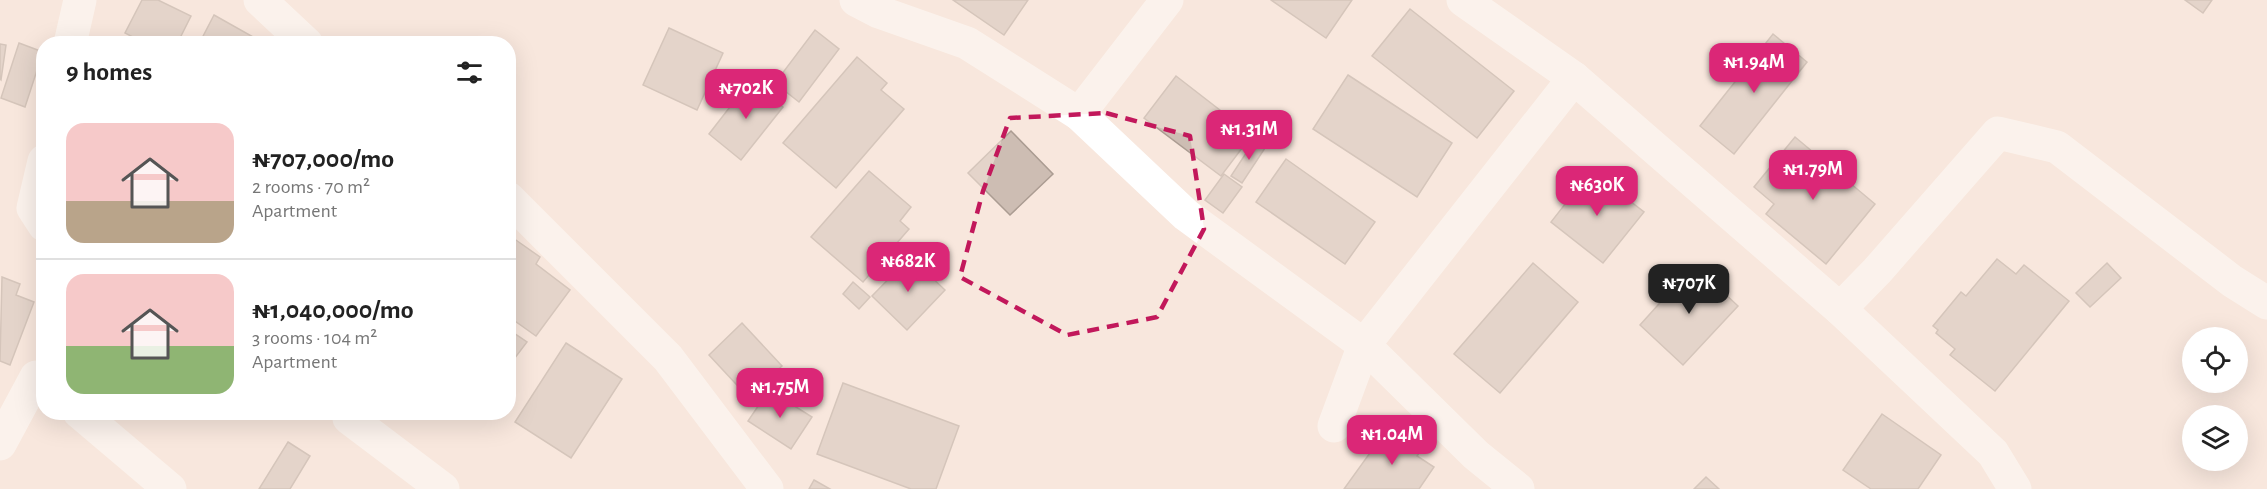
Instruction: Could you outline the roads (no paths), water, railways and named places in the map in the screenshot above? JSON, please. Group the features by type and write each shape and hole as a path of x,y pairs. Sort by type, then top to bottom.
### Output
{"street":[{"path":"72,36 80,0"},
{"path":"260,0 298,36"},
{"path":"856,0 879,12 967,43 1079,114 1186,215 1364,345 1476,455 1518,489"},
{"path":"1079,114 1167,0"},
{"path":"1463,0 1574,78 1840,309 1993,453 2015,489"},
{"path":"1334,426 1364,345 1574,78"},
{"path":"1840,309 1877,271 1998,134 2057,147 2232,281 2267,303"},
{"path":"36,195 33,208 36,213"},
{"path":"516,206 668,358 767,489"},
{"path":"0,444 36,379"},
{"path":"88,420 170,489"},
{"path":"351,420 431,485"}]}
